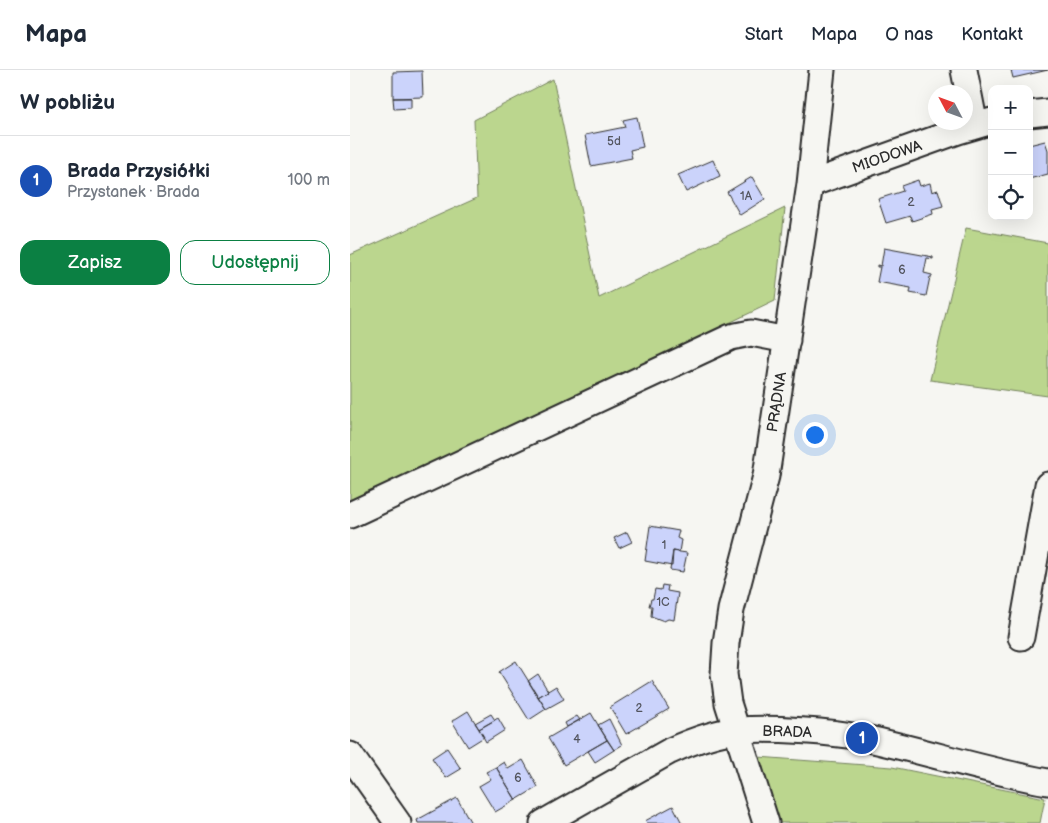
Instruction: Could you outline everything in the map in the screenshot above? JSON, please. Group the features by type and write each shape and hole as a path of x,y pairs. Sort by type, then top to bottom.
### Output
{"street":[{"name":"PRĄDNA","path":"766,823 728,703 724,674 726,643 731,610 766,476 810,184 822,70"},
{"path":"964,70 984,124"},
{"path":"1033,114 1048,112"},
{"name":"MIODOWA","path":"810,184 984,124"},
{"path":"350,515 731,337 751,333 787,340"},
{"path":"1021,637 1048,485"},
{"name":"BRADA","path":"543,823 670,751 690,742 738,730 793,731 862,738 1013,776 1048,782"},
{"path":"350,755 398,823"}],"green space":[{"path":"553,79 599,298 785,208 775,301 350,504 350,255 477,198 474,120"},
{"path":"966,228 1048,243 1048,396 930,380"},
{"path":"758,757 892,767 1045,798 1040,823 778,823"}],"building":[{"path":"1011,70 1048,70 1013,78"},
{"path":"422,71 423,97 393,98 393,72"},
{"path":"393,98 411,98 411,108 394,109"},
{"path":"637,117 643,147 630,150 632,158 591,166 585,135 625,127 623,120"},
{"path":"1045,141 1048,150 1048,174 1033,178 1033,175 1033,144"},
{"path":"713,160 720,176 686,192 678,175"},
{"path":"752,177 765,199 740,215 727,192"},
{"path":"918,180 920,186 930,183 932,192 938,190 943,206 932,209 933,214 912,221 910,216 886,223 878,199 903,191 901,186"},
{"path":"884,248 933,257 933,259 927,258 924,273 932,275 926,296 910,293 911,288 877,282 880,267 877,267 877,265 881,266"},
{"path":"650,526 679,531 677,538 681,540 679,552 673,551 672,566 645,561"},
{"path":"627,532 632,542 619,548 614,538"},
{"path":"673,551 687,553 683,572 670,570"},
{"path":"662,585 668,586 667,591 678,593 674,620 668,619 664,621 651,616 652,606 649,606 651,599 653,599 655,589 661,590"},
{"path":"516,661 546,709 529,720 499,672"},
{"path":"538,674 548,691 538,697 528,681"},
{"path":"652,681 669,709 626,734 610,707"},
{"path":"556,686 564,699 546,709 538,697"},
{"path":"468,711 484,737 468,747 452,721"},
{"path":"591,713 607,740 564,765 548,738"},
{"path":"491,714 495,720 479,729 475,723"},
{"path":"577,716 580,720 567,727 565,723"},
{"path":"498,718 505,730 486,742 479,729"},
{"path":"609,719 622,745 614,750 598,725"},
{"path":"607,740 614,750 595,762 588,751"},
{"path":"447,748 461,769 446,778 432,758"},
{"path":"523,760 538,787 516,800 496,767 504,762 508,769"},
{"path":"496,767 516,800 495,812 479,786 491,779 486,772"},
{"path":"457,798 471,823 418,823 417,820"},
{"path":"673,806 682,823 647,823 645,821"}],"place":[{"name":"Brada Przysiółki","path":"862,738"}]}
